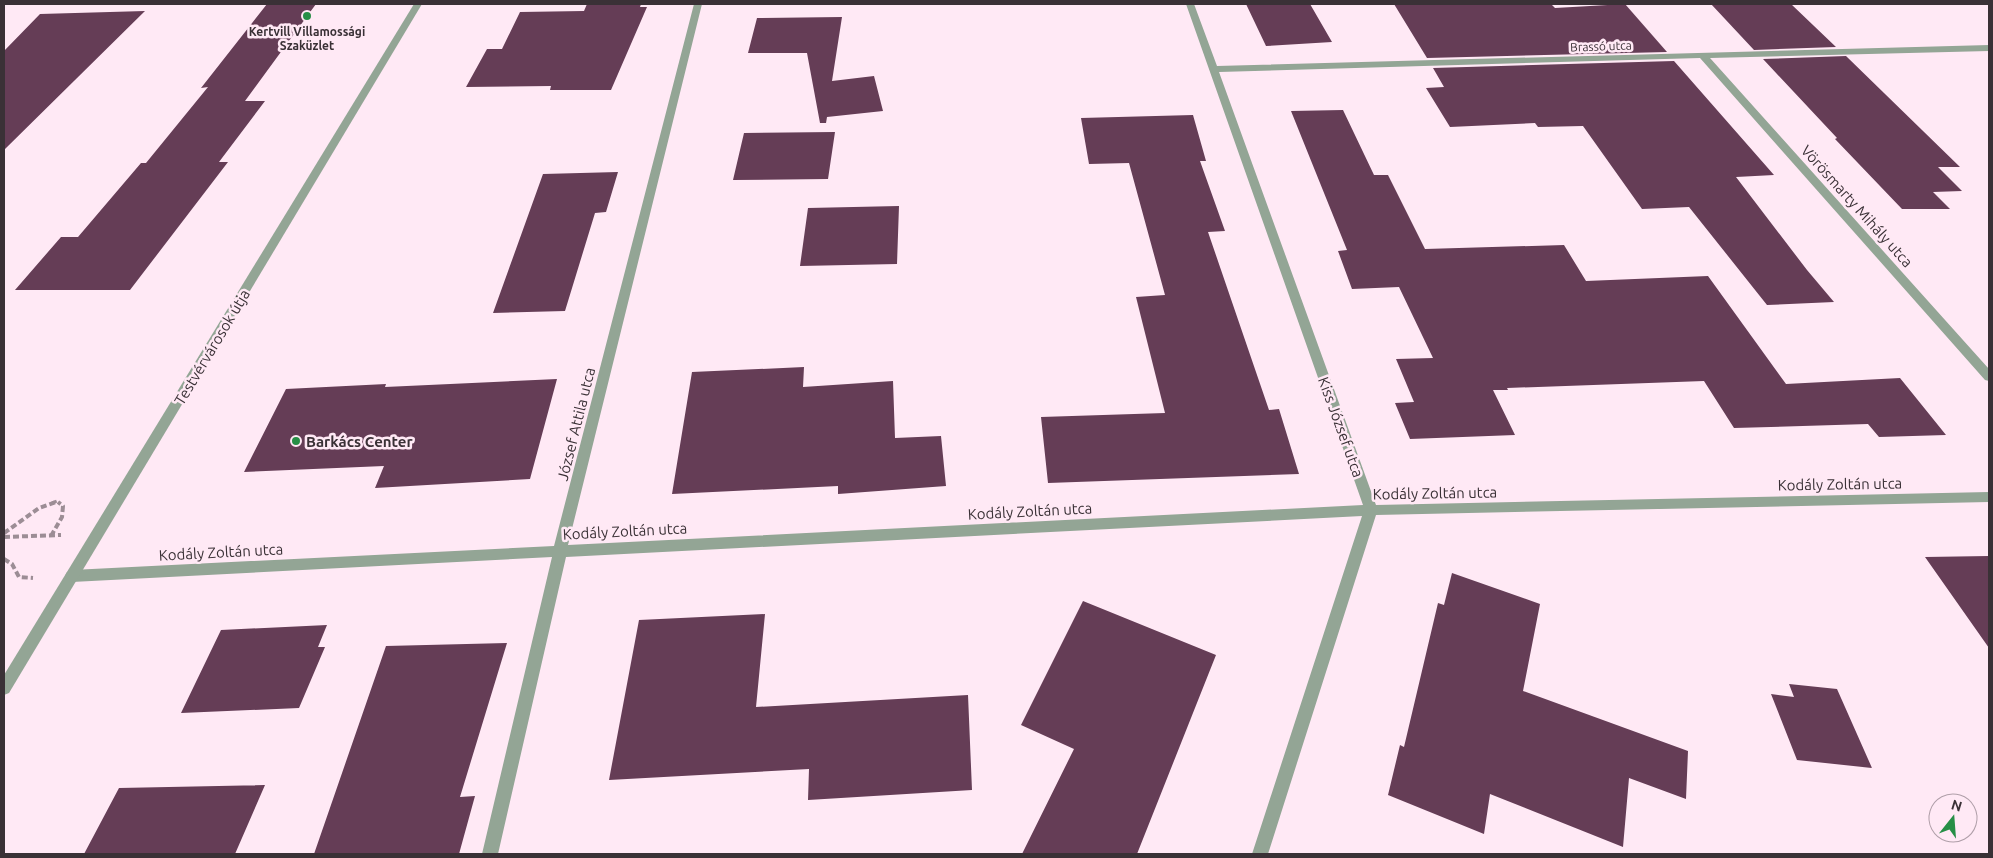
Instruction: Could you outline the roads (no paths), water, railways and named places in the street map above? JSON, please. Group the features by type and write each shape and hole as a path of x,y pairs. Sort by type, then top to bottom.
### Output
{"street":[{"name":"Testvérvárosok útja","path":"4,688 418,4"},
{"name":"József Attila utca","path":"490,854 560,551 698,4"},
{"name":"Kiss József utca","path":"1190,4 1371,510"},
{"name":"Brassó utca","path":"1213,69 1989,48"},
{"name":"Vörösmarty Mihály utca","path":"1702,55 1989,377"},
{"name":"Kodály Zoltán utca","path":"72,576 1371,510 1989,497"},
{"path":"1260,854 1371,510"}],"place":[{"name":"Kertvill Villamossági Szaküzlet","path":"307,16"},
{"name":"Barkács Center","path":"296,441"}]}
